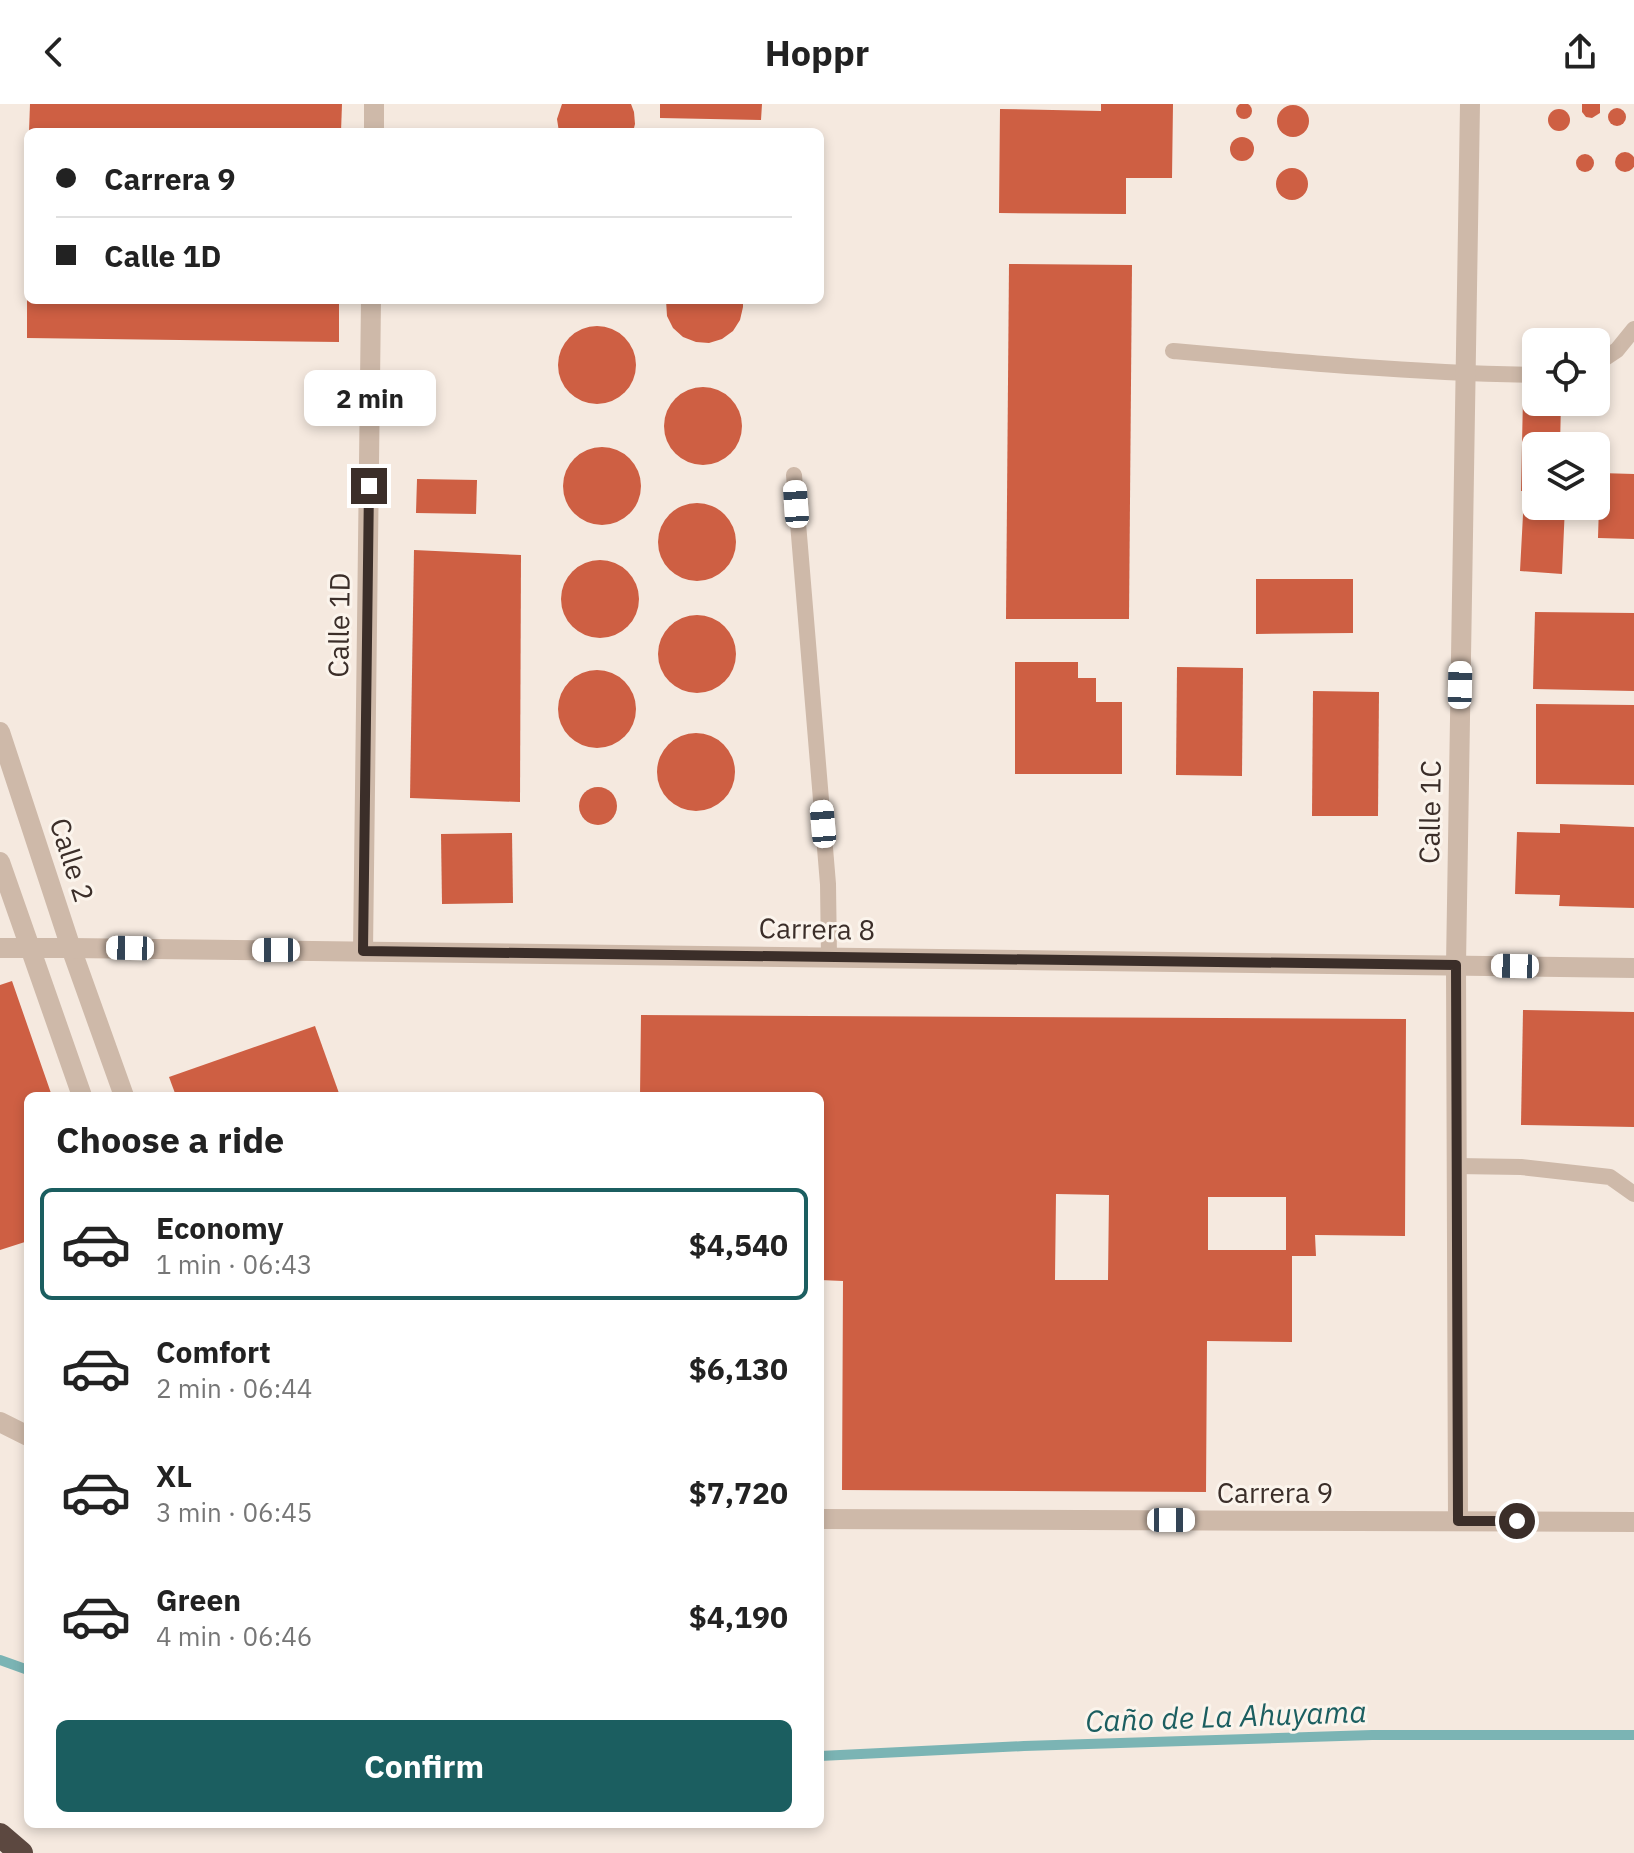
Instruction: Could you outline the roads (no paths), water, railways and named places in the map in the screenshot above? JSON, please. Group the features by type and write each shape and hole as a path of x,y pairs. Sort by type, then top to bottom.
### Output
{"highway":[{"path":"0,1835 21,1853"}],"street":[{"path":"374,104 374,128"},
{"name":"Calle 1C","path":"1458,1521 1456,965 1470,104"},
{"name":"Calle 1D","path":"363,951 371,304"},
{"name":"Calle 2","path":"0,732 71,948 123,1092"},
{"path":"0,862 81,1092"},
{"name":"Carrera 8","path":"0,948 1634,968"},
{"path":"0,1422 24,1434"},
{"name":"Carrera 9","path":"824,1519 1634,1522"}],"lane":[{"path":"1610,355 1634,329"},
{"path":"1173,351 1355,367 1522,375"},
{"path":"794,475 828,884 829,957"},
{"path":"1457,1166 1521,1167 1610,1177 1634,1194"}],"waterway":[{"name":"Caño de La Ahuyama","path":"0,1660 24,1669"},
{"name":"Caño de La Ahuyama","path":"824,1756 1372,1735 1634,1735"}]}
